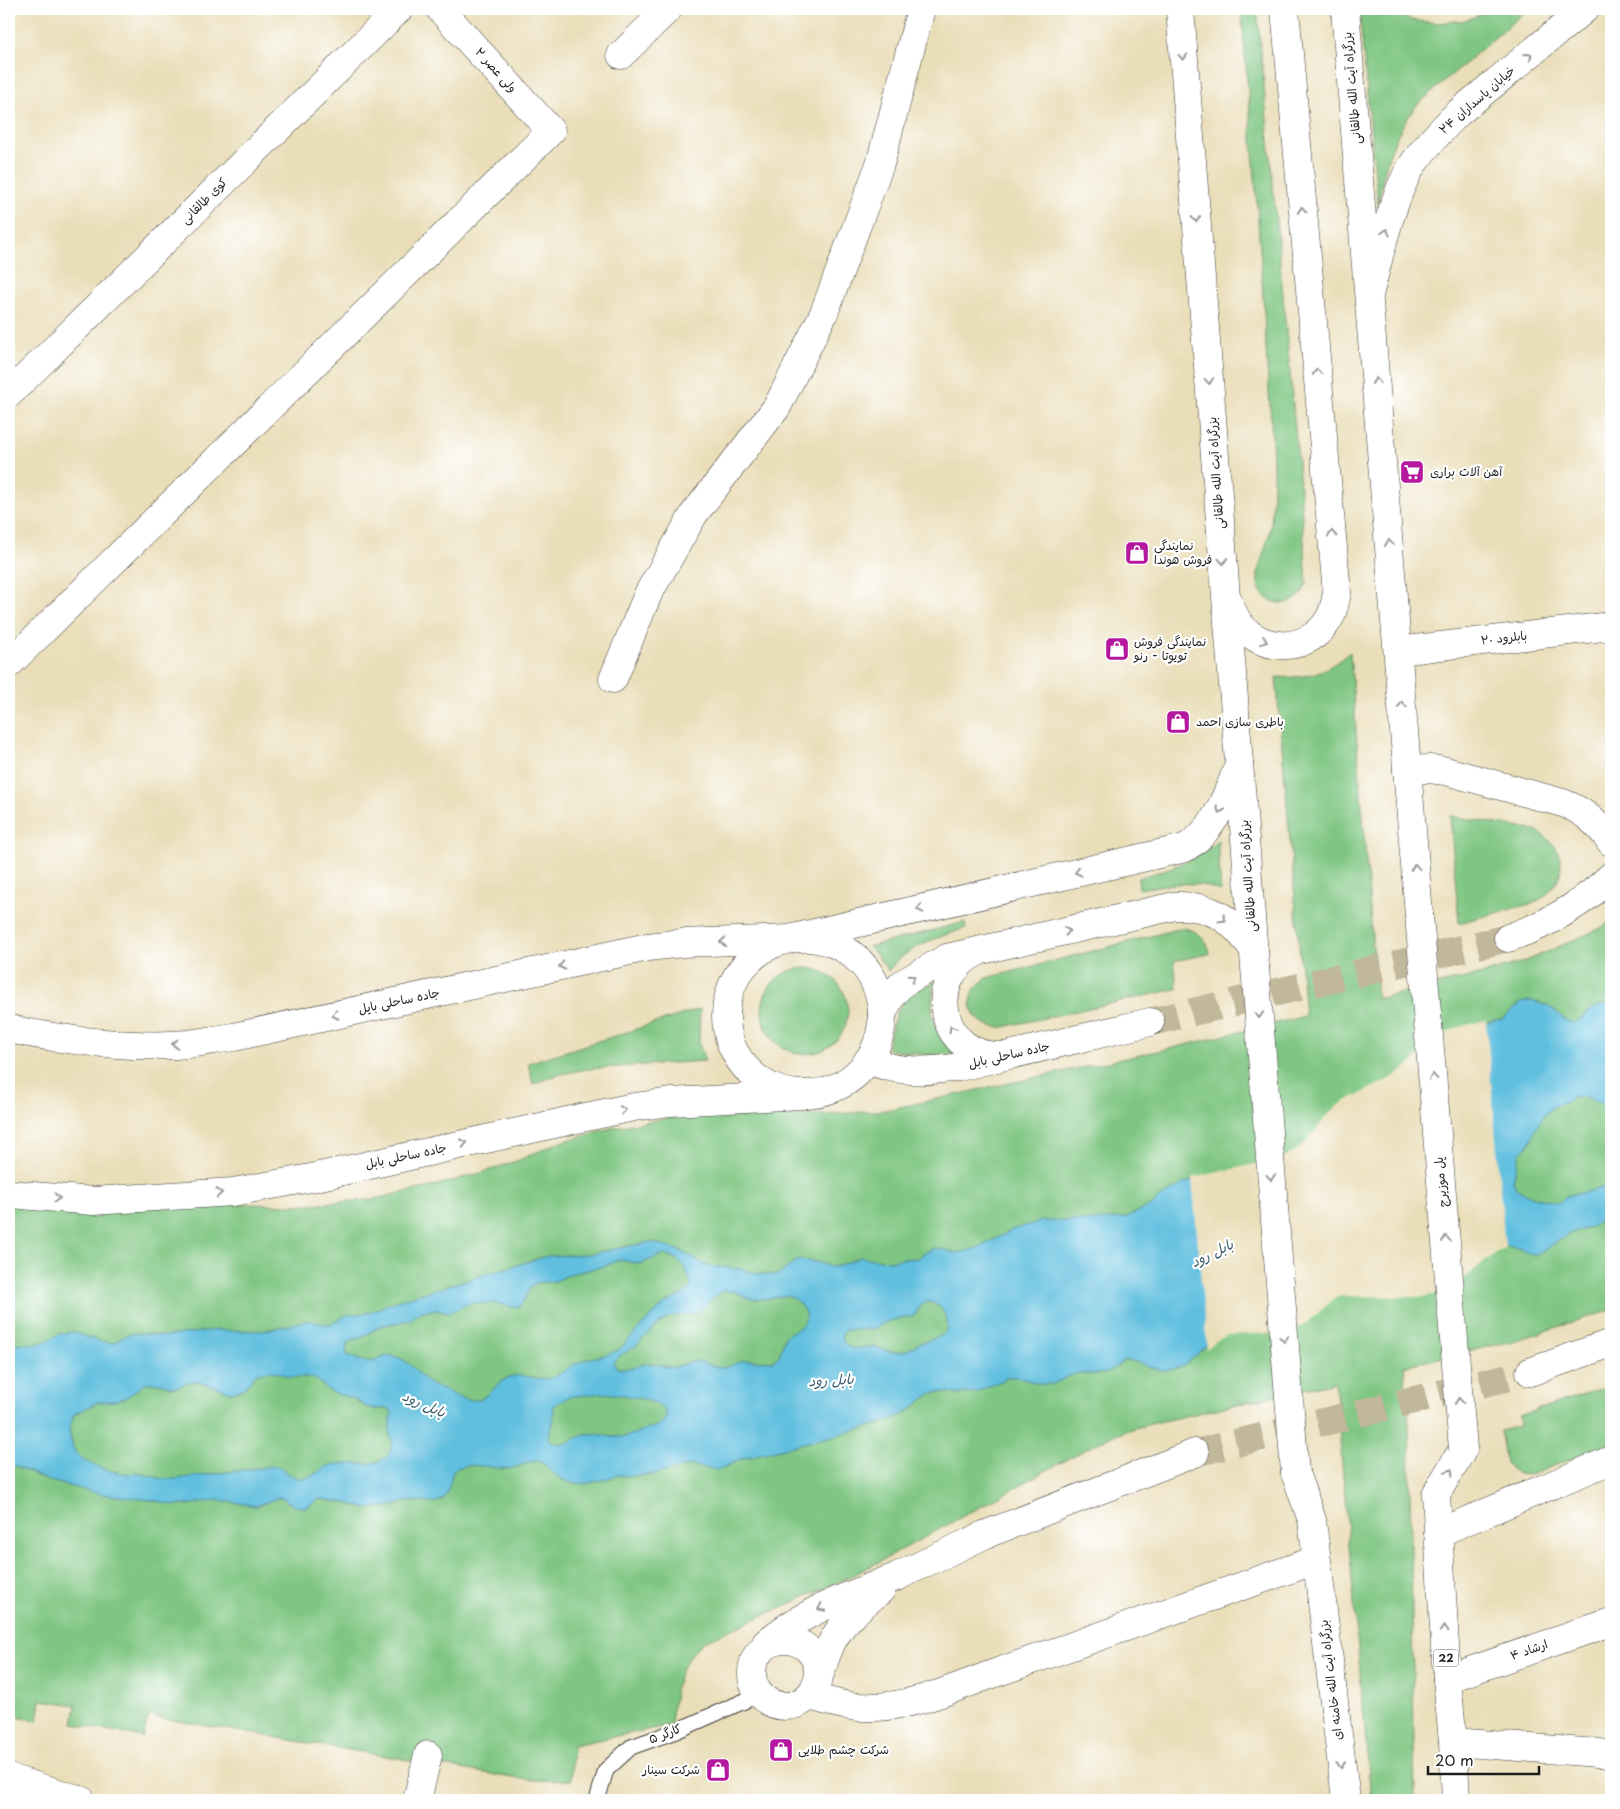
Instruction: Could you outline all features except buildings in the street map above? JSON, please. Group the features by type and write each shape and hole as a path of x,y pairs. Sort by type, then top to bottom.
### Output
{"main road":[{"name":"کوی طالقانی","path":"9,394 399,9"},
{"name":"ولی عصر ۲","path":"9,664 551,131 440,9"},
{"path":"621,55 668,9"},
{"path":"613,679 648,594 694,514 777,407 824,313 880,164 921,9"},
{"name":"بزرگراه آیت الله طالقانی","path":"1180,9 1254,958"},
{"path":"1225,591 1240,625 1260,641 1277,646 1302,642 1317,633 1328,621 1337,593 1285,9"},
{"name":"بزرگراه آیت الله طالقانی","path":"1345,9 1419,916"},
{"name":"خیابان پاسداران ۲۴","path":"1369,296 1390,219 1402,184 1414,162 1458,113 1585,9"},
{"name":"بابلرود ۲۰","path":"1398,651 1611,626"},
{"path":"789,939 817,939 834,944 849,952 863,965 873,979 879,996 882,1014 880,1032 868,1060 853,1077 838,1087 821,1092 802,1094 784,1092 767,1085 752,1075 740,1061 731,1045 726,1027 726,1009 730,990 738,974 750,959 764,948 789,939 1185,848 1196,842 1208,831 1217,816 1239,765"},
{"path":"1407,770 1446,771 1563,803 1578,809 1590,817 1611,842"},
{"path":"1508,938 1544,924 1567,912 1594,893 1611,876"},
{"path":"813,1690 856,1707 888,1707 920,1700 948,1692 987,1676 1316,1560 1312,1520 1294,1473 1254,958 1238,930 1225,919 1207,910 1190,906 1175,906 983,949 948,958 917,974 892,995 882,1014"},
{"name":"پل موزیرج","path":"1419,916 1463,1449 1438,1514"},
{"name":"جاده ساحلی بایل","path":"9,1029 70,1039 132,1045 187,1044 244,1035 648,947 682,943 789,939"},
{"path":"983,949 967,957 955,968 947,983 944,999 945,1015 952,1030 963,1043 976,1052 992,1056 1008,1055"},
{"name":"جاده ساحلی بابل","path":"868,1060 878,1065 911,1072 932,1071 959,1067 1150,1022"},
{"name":"جاده ساحلی بابل","path":"9,1194 93,1201 233,1192 310,1178 634,1107 672,1102 802,1094"},
{"path":"1530,1372 1611,1343"},
{"path":"898,1576 857,1610 844,1624 832,1642 813,1690 797,1704 784,1707 770,1703 758,1694 751,1678 753,1659 765,1644 782,1629 822,1607 898,1576 984,1535 1195,1453"},
{"path":"1438,1514 1611,1460"},
{"name":"22","path":"1438,1514 1447,1679 1458,1794"},
{"name":"بزرگراه آیت الله خامنه ای","path":"1316,1560 1346,1800"},
{"name":"ارشاد ۴","path":"1447,1679 1611,1622"},
{"path":"765,1644 781,1638 797,1641 811,1651 818,1667 813,1690"},
{"path":"1453,1742 1611,1754"},
{"path":"417,1800 428,1755"},
{"path":"12,1786 81,1800"}],"lane":[{"name":"کارگر ۵","path":"597,1800 606,1770 632,1747 676,1731 758,1694"}],"green space":[{"path":"1241,9 1257,9 1298,462 1307,582 1302,593 1295,600 1286,603 1277,603 1269,600 1262,594 1258,585 1258,574 1271,523 1273,457 1252,136"},
{"path":"1359,9 1383,9 1410,20 1436,23 1466,20 1489,9 1528,9 1417,105 1401,128 1390,152 1378,205"},
{"path":"1350,652 1377,999 1482,974 1526,961 1601,928 1611,921 1611,1310 1513,1341 1404,1366 1409,1423 1415,1800 1371,1800 1335,1382 1163,1421 1135,1428 1108,1438 885,1559 839,1582 703,1642 687,1661 678,1679 671,1725 573,1745 571,1780 518,1779 149,1716 143,1737 73,1724 76,1705 41,1700 38,1721 9,1714 9,1194 93,1201 293,1205 369,1200 430,1187 484,1172 519,1160 557,1143 615,1127 669,1118 823,1115 886,1110 1181,1046 1305,1016 1276,677 1298,677 1316,673 1333,665"},
{"path":"1450,816 1533,830 1545,837 1554,846 1559,855 1561,866 1554,886 1546,895 1534,903 1459,923"},
{"path":"1218,840 1221,892 1201,885 1191,884 1170,884 1139,889 1138,878 1170,868 1190,859 1209,848"},
{"path":"965,922 966,928 934,939 913,949 888,971 877,955 868,947"},
{"path":"1182,928 1192,930 1200,935 1206,942 1210,952 1209,954 1174,961 1177,989 1003,1027 992,1026 983,1022 976,1017 972,1009 973,993 978,985 987,978"},
{"path":"797,968 813,968 822,971 836,980 845,994 848,1011 845,1028 836,1042 822,1051 813,1054 797,1054 781,1047 769,1035 762,1019 762,1003 769,987 781,975"},
{"path":"935,981 932,1006 934,1023 943,1037 961,1054 924,1055 887,1049 894,1019 900,1006 910,995"},
{"path":"700,1009 699,1043 705,1061 588,1069 561,1074 533,1084 528,1063"},
{"path":"1611,1385 1611,1443 1533,1474 1518,1474 1506,1463 1500,1431 1520,1426 1519,1416"}],"water":[{"name":"بابل رود","path":"1527,1001 1548,1006 1566,1020 1575,1023 1592,1009 1611,1002 1611,1108 1585,1097 1573,1096 1567,1102 1554,1106 1546,1113 1536,1128 1530,1143 1520,1152 1513,1181 1516,1188 1533,1197 1560,1202 1566,1196 1605,1186 1611,1180 1611,1212 1591,1227 1569,1234 1537,1255 1531,1255 1518,1248 1505,1246 1347,1293 1228,1333 1213,1340 1191,1360 1179,1367 1164,1370 1125,1360 1107,1373 1074,1374 1053,1384 1039,1384 1017,1377 1009,1377 977,1392 960,1394 936,1392 930,1394 908,1412 887,1422 741,1459 717,1470 690,1465 657,1474 618,1475 585,1484 567,1482 554,1474 543,1463 537,1461 509,1469 470,1465 457,1468 453,1472 447,1493 443,1499 437,1502 408,1501 393,1506 366,1509 347,1503 320,1499 306,1507 300,1507 294,1506 283,1498 277,1498 256,1506 219,1500 172,1505 158,1501 101,1494 49,1481 9,1463 9,1343 36,1344 49,1340 59,1334 72,1332 99,1341 113,1343 128,1334 136,1333 167,1336 215,1330 262,1331 306,1320 332,1324 347,1315 370,1312 393,1302 547,1256 589,1254 650,1242 681,1251 707,1266 742,1269 758,1274 774,1275 781,1273 796,1261 802,1260 831,1267 860,1257 888,1261 918,1258 931,1249 936,1248 957,1253 982,1246 1014,1229 1042,1221 1094,1221 1124,1218 1151,1206 1160,1198 1193,1180 1287,1158 1401,1076 1481,1023 1502,1019 1521,1003","holes":["659,1256 670,1256 680,1262 689,1277 690,1288 658,1310 620,1349 582,1361 550,1378 519,1375 509,1377 483,1398 470,1400 432,1385 400,1358 388,1356 365,1361 347,1355 346,1348 352,1340 363,1337 380,1326 409,1320 422,1311 450,1312 470,1303 496,1303 517,1307 522,1304 531,1287 536,1283 556,1281 570,1274 605,1266 619,1260 641,1264","733,1291 752,1299 778,1296 791,1297 802,1308 806,1319 800,1327 787,1335 779,1356 773,1361 748,1360 720,1368 693,1361 673,1368 649,1363 624,1369 617,1368 613,1363 663,1321 673,1316 696,1313 719,1293","927,1302 936,1304 944,1312 947,1322 946,1331 938,1337 907,1350 892,1352 871,1347 850,1348 841,1337 845,1330 874,1329 888,1321 914,1316 921,1305","272,1371 291,1377 315,1379 331,1392 354,1399 366,1407 391,1410 390,1434 392,1444 389,1453 378,1462 331,1465 303,1478 295,1477 274,1466 164,1479 136,1473 128,1474 106,1470 82,1460 73,1448 69,1430 74,1414 99,1402 114,1401 127,1397 146,1383 159,1383 179,1387 187,1382 196,1381 231,1392 243,1389 257,1373","601,1393 650,1401 659,1405 664,1410 666,1416 659,1425 630,1435 614,1437 588,1434 560,1444 549,1440 549,1433 553,1423 554,1405 569,1397"]}],"pier":[{"path":"1486,1020 1505,1248 1497,1252 1459,1282 1437,1294 1423,1297 1341,1296 1335,1298 1309,1321 1295,1329 1273,1333 1228,1335 1216,1341 1207,1349 1192,1178 1286,1156 1306,1142 1332,1110 1399,1074 1443,1035 1453,1029"}],"tunnel":[{"path":"1150,1022 1508,938"},
{"path":"1195,1453 1530,1372"}],"place":[{"name":"آهن آلات براری","path":"1412,472"},
{"name":"نمایندگی فروش هوندا","path":"1137,553"},
{"name":"نمایندگی فروش تویوتا - رنو","path":"1117,649"},
{"name":"باطری سازی احمد","path":"1178,722"},
{"name":"شرکت چشم طلایی","path":"781,1750"},
{"name":"شرکت سینار","path":"718,1770"}]}
